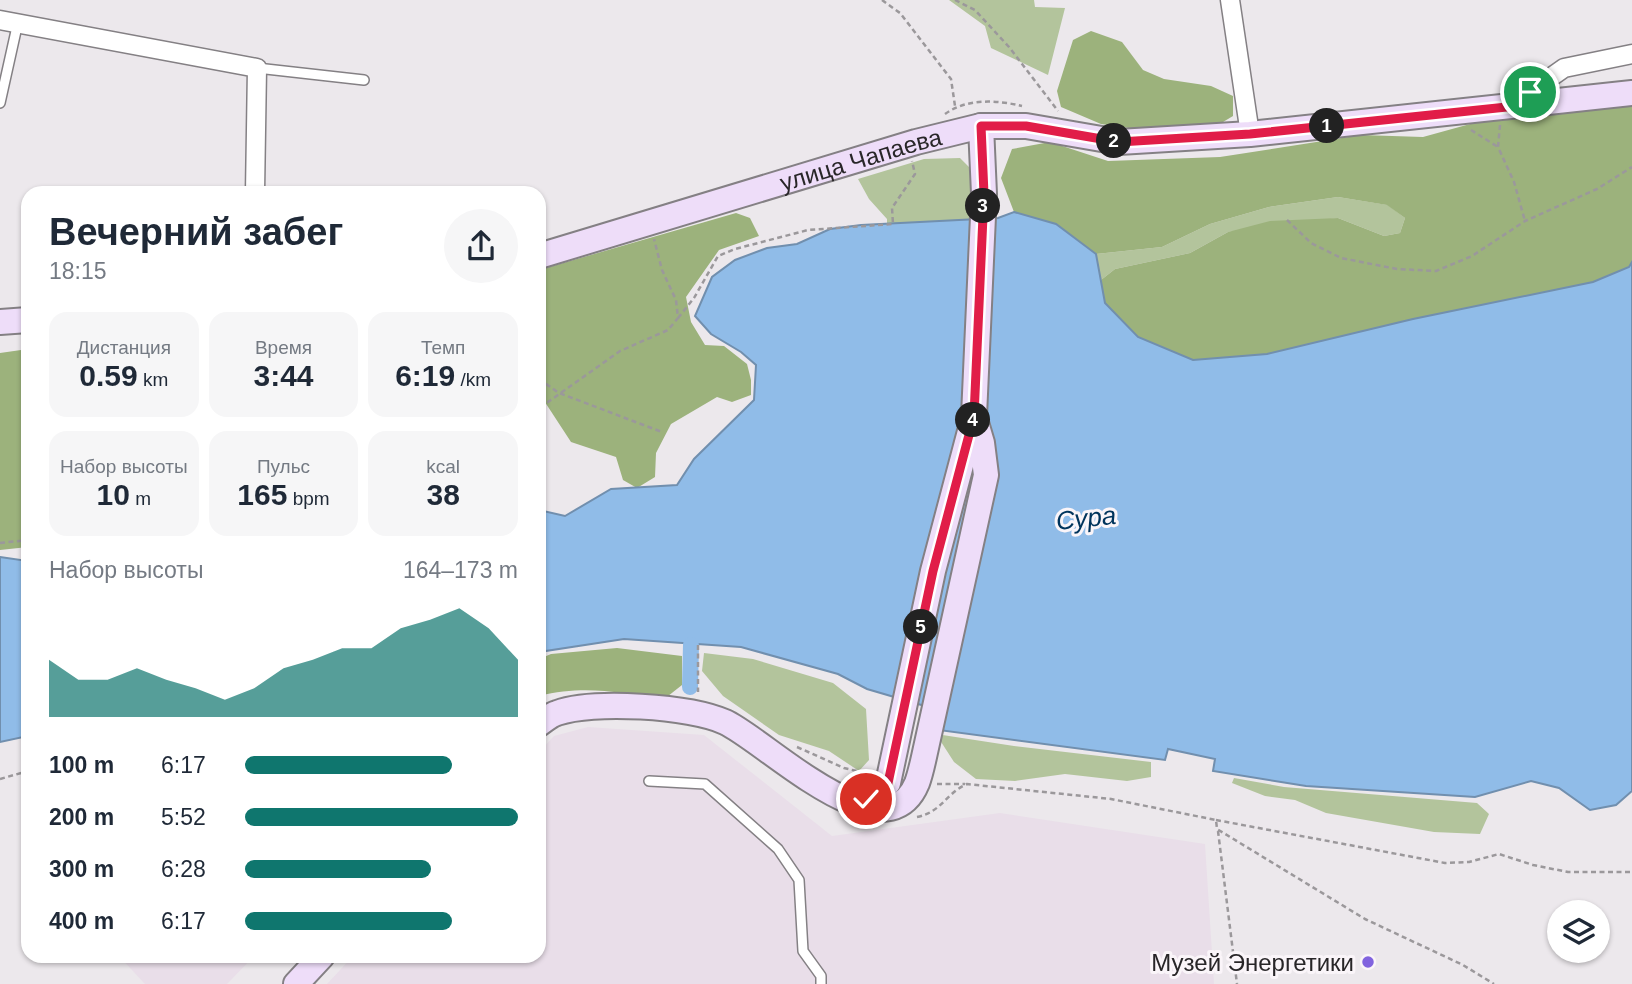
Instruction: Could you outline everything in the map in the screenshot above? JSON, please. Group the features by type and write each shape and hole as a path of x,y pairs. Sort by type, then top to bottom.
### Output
{"main road":[{"name":"улица Чапаева","path":"546,254 916,142 981,126 1026,126 1119,142 1250,134 1632,93"},
{"path":"843,799 866,799 883,791 888,783 933,571 974,416 984,194 981,126"},
{"path":"0,322 21,320"},
{"path":"546,719 555,713 594,707 644,707 710,717 750,736 824,789 843,799 867,809 894,807 912,793 917,783 986,475 982,443 974,416"},
{"path":"296,984 316,963"}],"street":[{"path":"1230,0 1250,134"},
{"path":"9,21 257,68 255,186"},
{"path":"1526,105 1530,92 1564,68 1632,54"}],"lane":[{"path":"0,103 9,21"},
{"path":"257,68 364,80"},
{"path":"649,781 705,784 778,849 799,880 803,951 821,976 821,984"}],"path":[{"path":"882,0 900,13 951,79 955,106"},
{"path":"955,0 975,10 1009,47 1044,90 1074,134"},
{"path":"1501,108 1498,147 1514,182 1525,221"},
{"path":"546,403 620,351 668,330 694,298 718,256 808,230 893,224 892,208 915,174 910,155"},
{"path":"1287,220 1311,243 1341,258 1397,270 1436,271 1472,256 1525,221 1597,189 1632,166"},
{"path":"653,237 662,271 676,300 678,318"},
{"path":"546,384 559,393 662,432"},
{"path":"0,543 21,541"},
{"path":"698,646 698,692"},
{"path":"0,779 21,773"},
{"path":"917,817 930,814 958,788 967,784 1111,799 1445,863 1469,862 1499,854 1568,872 1632,872"},
{"path":"1216,820 1237,984"},
{"path":"1217,829 1365,919 1462,965 1494,984"}],"shaded area":[{"path":"588,727 704,735 832,836 1000,813 1205,844 1214,984 327,984 346,963 546,963 546,745 554,736"},
{"path":"126,963 247,963 227,984 145,984"}],"green space":[{"path":"949,0 1034,0 1035,7 1065,8 1048,75 991,48 985,26"},
{"path":"1091,31 1122,42 1143,70 1164,79 1211,86 1233,96 1233,116 1213,128 1170,134 1101,124 1061,107 1057,91 1073,40"},
{"path":"1632,103 1630,267 1593,282 1413,319 1267,354 1193,360 1138,337 1105,303 1101,280 1115,269 1190,253 1228,232 1270,221 1338,218 1384,236 1400,233 1405,218 1387,205 1338,197 1269,207 1210,224 1162,247 1096,254 1056,224 1014,212 1001,178 1012,149 1050,142 1108,161 1220,157 1361,135 1423,137 1481,121"},
{"path":"960,158 972,170 973,220 887,224 887,219 869,199 858,179 924,159"},
{"path":"1338,197 1388,205 1405,218 1400,233 1384,236 1338,218 1228,232 1190,253 1115,269 1101,280 1096,254 1162,247 1210,224 1269,207"},
{"path":"736,213 750,218 759,236 719,250 686,297 691,322 705,345 724,346 747,364 751,395 732,402 717,397 671,424 656,453 655,477 637,488 623,480 616,457 571,442 546,404 546,268"},
{"path":"21,350 21,548 0,550 0,353"},
{"path":"617,648 682,656 682,685 663,700 586,690 546,695 546,656"},
{"path":"704,653 753,659 833,683 866,709 869,760 859,771 829,751 779,735 723,696 702,671"},
{"path":"936,734 1151,762 1151,777 1127,781 1065,774 1015,781 976,779 954,762"},
{"path":"1234,778 1284,787 1477,803 1489,814 1480,834 1434,832 1326,813 1295,800 1265,796 1232,783"}],"water":[{"name":"Сура","path":"1014,212 1056,224 1096,254 1105,303 1138,337 1193,360 1267,354 1413,319 1593,282 1629,267 1632,262 1632,791 1616,805 1590,810 1559,788 1531,781 1475,797 1306,786 1213,771 1215,759 1168,749 1165,760 931,729 935,709 867,689 838,674 741,647 624,639 546,651 546,512 565,516 611,489 677,485 694,459 754,400 756,365 741,352 711,334 695,316 712,277 735,260 767,248 797,244 830,229 998,218"},
{"path":"0,557 21,560 21,738 0,742"}],"waterway":[{"path":"690,687 691,645"}],"place":[{"name":"Музей Энергетики","path":"1368,962"}],"route":[{"path":"866,799 877,796 888,783 933,571 974,416 984,194 981,126 1026,126 1119,142 1250,134 1526,105 1530,92"}]}
